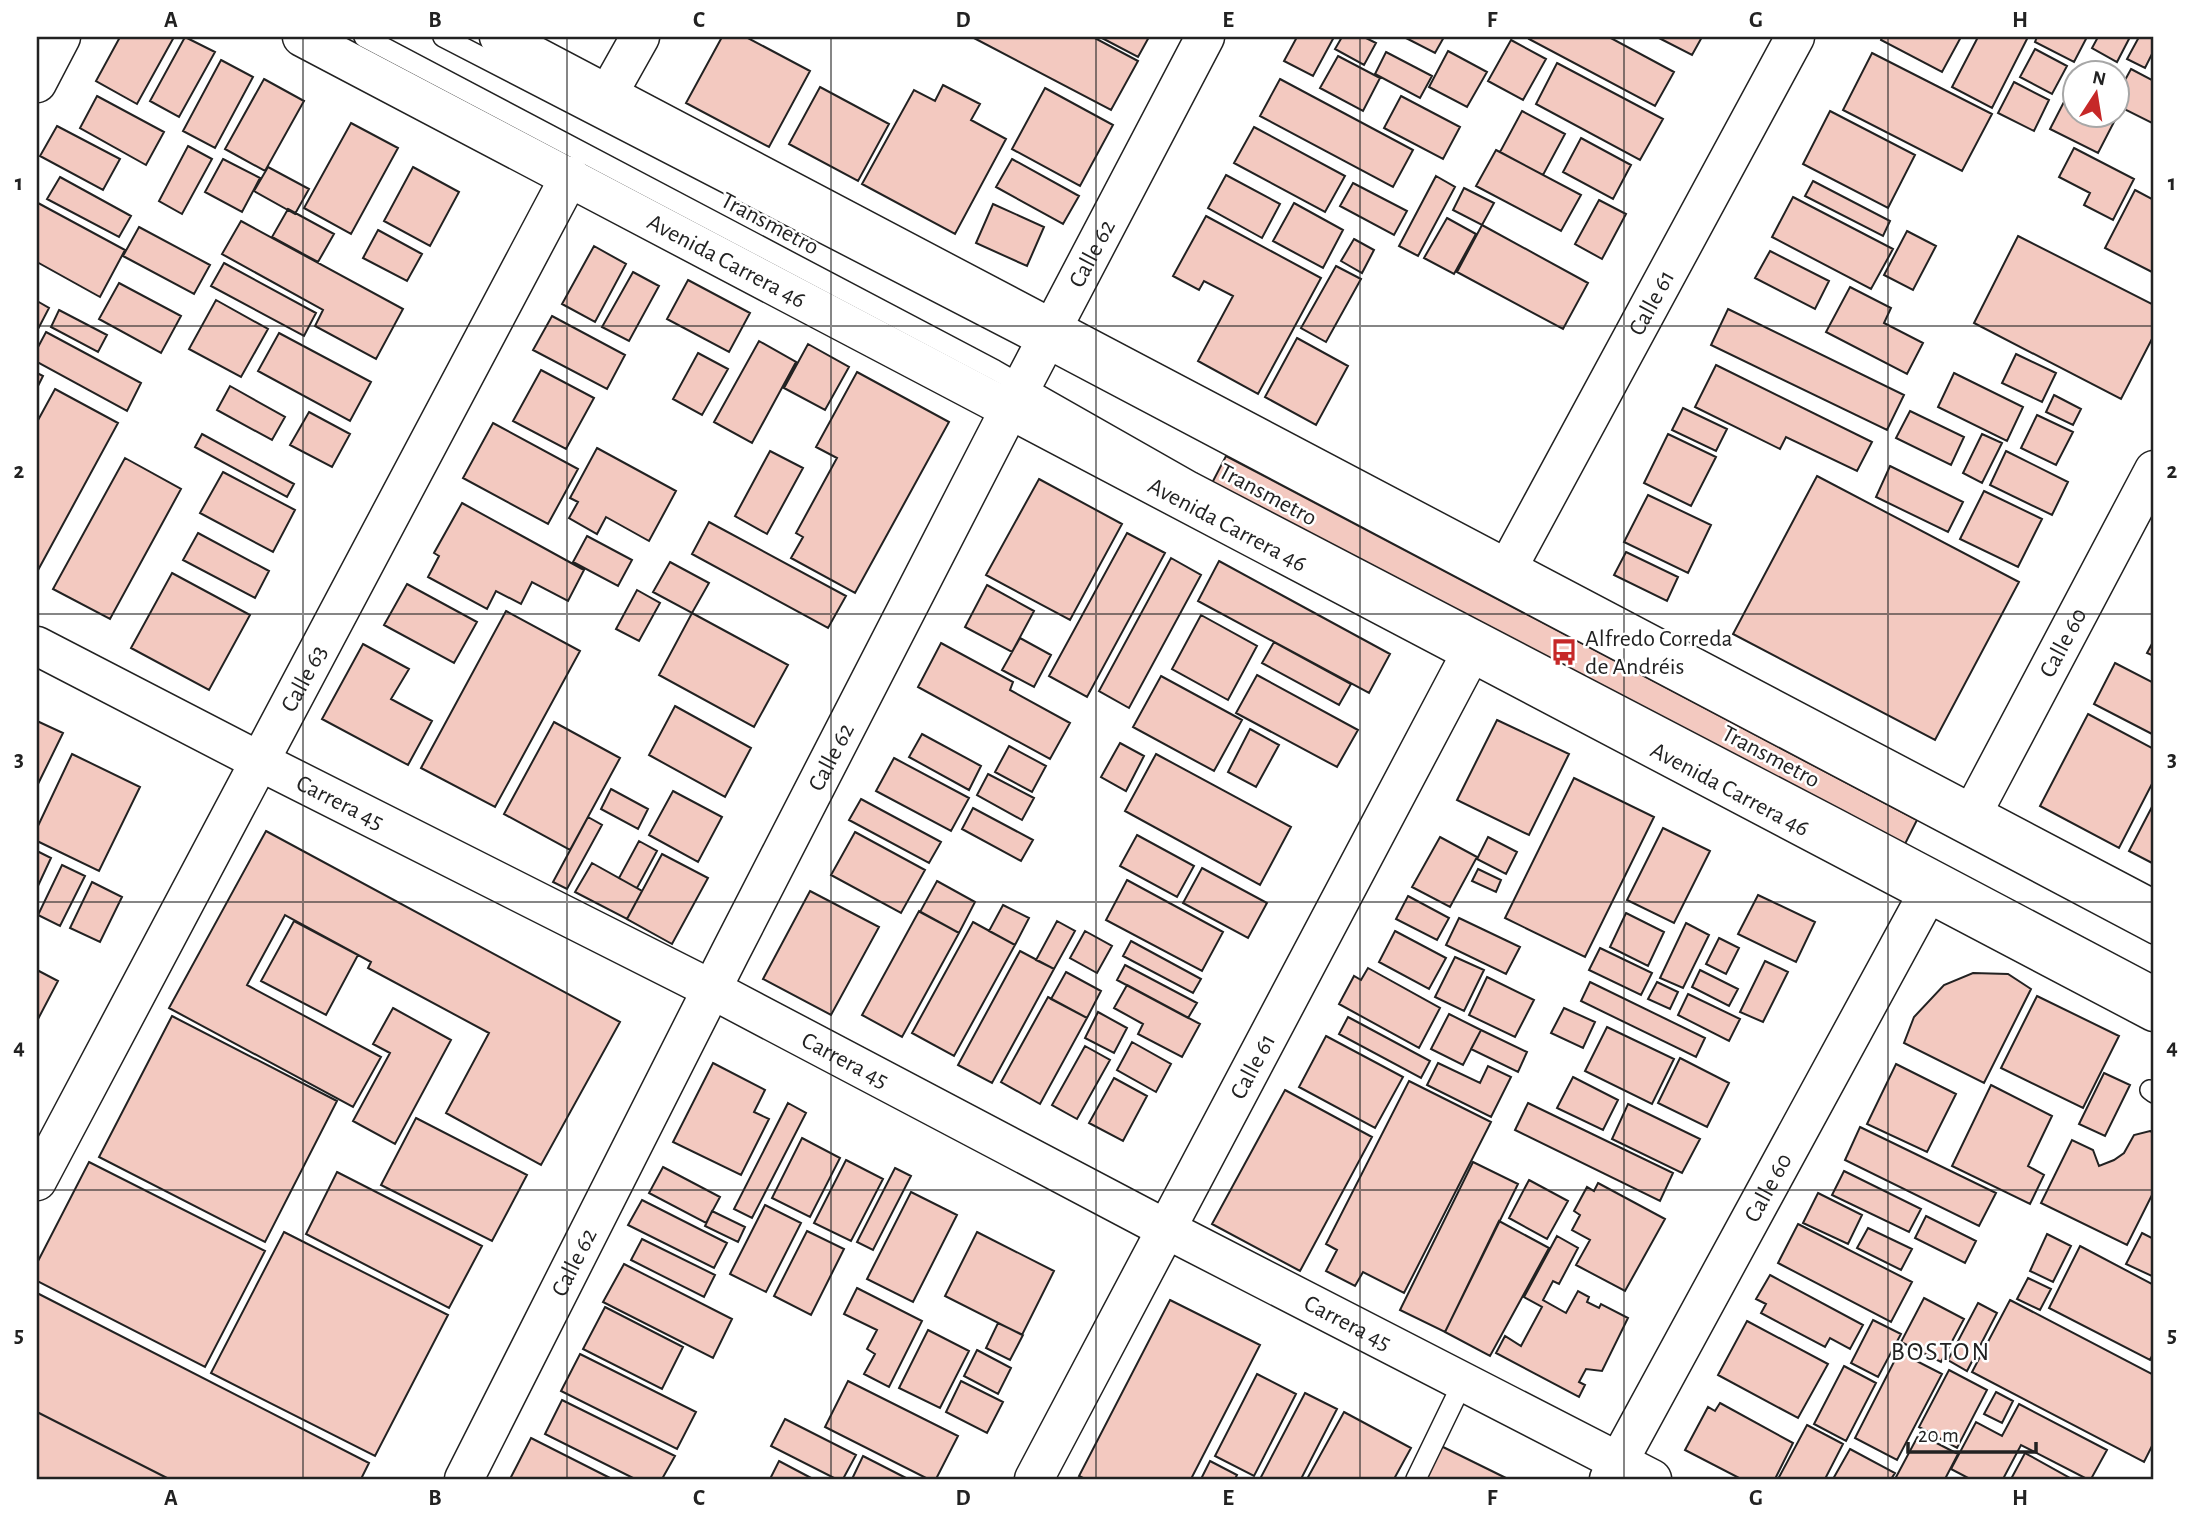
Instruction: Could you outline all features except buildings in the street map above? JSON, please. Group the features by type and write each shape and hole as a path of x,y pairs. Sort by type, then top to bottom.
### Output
{"street":[{"path":"37,83 61,37"},
{"name":"Avenida Carrera 46","path":"302,37 570,176 1016,398 1471,653 2154,1012"},
{"path":"499,37 608,94 1048,339 1507,569 2154,910"},
{"path":"608,94 640,37"},
{"name":"Calle 62","path":"464,1479 711,989 1205,37"},
{"name":"Calle 61","path":"1507,569 1795,37"},
{"name":"Calle 63","path":"37,1181 570,176"},
{"name":"Calle 60","path":"1972,814 2154,470"},
{"name":"Carrera 45","path":"37,646 711,989 1463,1382 1614,1471 1652,1479"},
{"name":"Calle 61","path":"1034,1479 1471,653"},
{"name":"Calle 60","path":"1614,1471 1928,894"}],"lane":[{"name":"Transmetro","path":"364,37 1016,398 1192,482 2154,986"},
{"name":"Transmetro","path":"443,37 1048,339 2154,934"},
{"path":"1416,1479 1463,1382"}],"place":[{"name":"Alfredo Correda de Andréis","path":"1564,652"}],"district":[{"name":"BOSTON","path":"1941,1351"}]}
